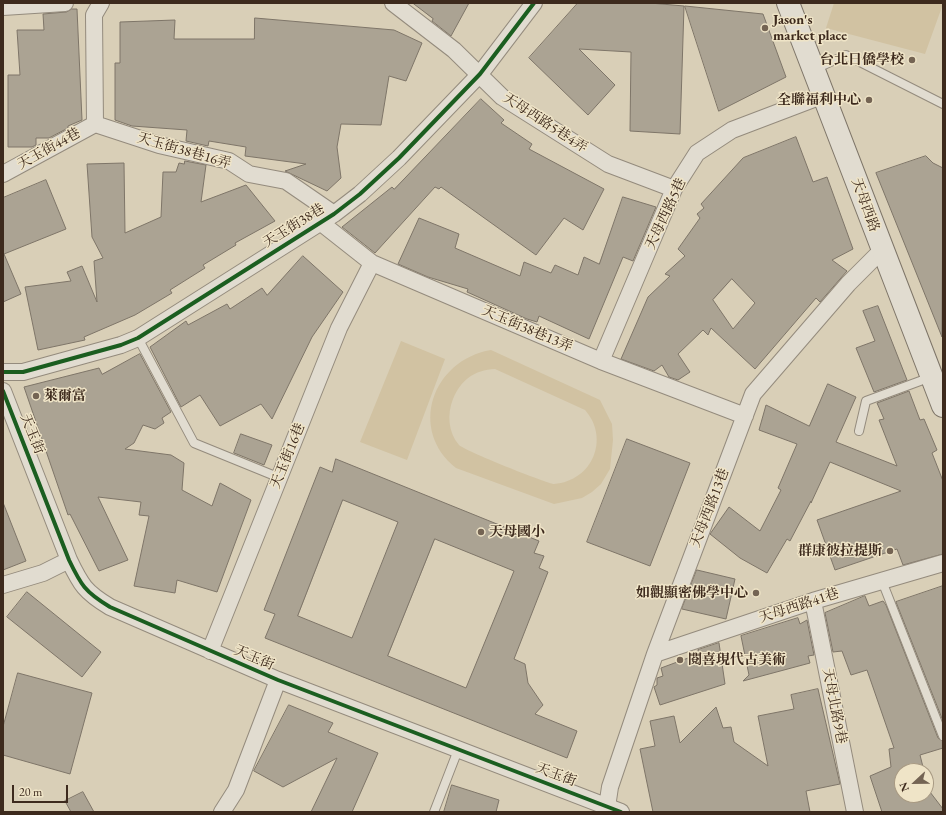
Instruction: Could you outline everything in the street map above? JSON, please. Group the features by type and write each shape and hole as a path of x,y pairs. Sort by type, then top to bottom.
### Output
{"street":[{"path":"3,7 65,3"},
{"path":"95,124 94,15 101,3"},
{"name":"天母西路5巷4弄","path":"393,3 454,50 502,97 608,164 674,189"},
{"name":"天玉街38巷","path":"3,372 23,372 121,345 138,338 334,214 360,194 399,158 480,74 534,3"},
{"name":"天母西路","path":"788,3 815,69 882,250 943,406"},
{"name":"天母西路5巷","path":"601,361 674,189 697,153 732,130 824,95"},
{"name":"天玉街44巷","path":"3,174 95,124"},
{"name":"天玉街38巷16弄","path":"95,124 159,145 229,161 249,174 286,181 334,214"},
{"name":"天玉街38巷13弄","path":"320,222 372,263 601,361 745,416"},
{"name":"天母西路13巷","path":"614,809 610,787 655,654 752,394 848,284 882,250"},
{"name":"天玉街16巷","path":"210,651 339,328 372,263"},
{"name":"天玉街","path":"3,392 70,560 81,584 94,597 110,606 278,680 614,809"},
{"path":"3,585 43,573 70,560"},
{"name":"天母西路41巷","path":"655,654 813,601 943,563"},
{"name":"天母北路9巷","path":"813,601 855,812"},
{"path":"222,812 236,790 278,680"}],"lane":[{"path":"815,69 846,55 943,104"},
{"path":"138,338 194,443 280,478"},
{"path":"859,431 866,401 932,377"},
{"path":"882,581 943,736"},
{"path":"434,812 458,750"}],"shaded area":[{"path":"834,3 943,4 925,54 826,28"},
{"path":"401,341 445,359 407,460 360,442"},
{"path":"491,350 600,400 612,424 613,440 610,469 601,484 582,498 554,504 456,468 441,452 433,435 430,417 433,398 441,382 454,367 471,356","holes":["495,369 585,410 592,421 596,433 594,456 588,467 579,475 568,481 554,484 537,479 459,445 455,440 451,429 449,417 453,399 464,381 481,371"]}],"building":[{"path":"413,3 469,3 451,36"},
{"path":"578,3 650,3 684,6 680,134 630,131 631,52 579,49 615,85 588,115 529,58"},
{"path":"685,6 763,14 786,77 719,111"},
{"path":"72,9 77,9 82,120 68,126 68,128 49,138 36,138 36,145 32,147 8,147 8,75 20,75 17,30 44,30 43,14 66,12"},
{"path":"255,18 394,30 422,43 406,81 389,76 381,125 341,124 337,147 341,178 327,191 285,171 306,164 245,156 246,147 209,141 208,146 186,141 187,130 132,126 115,120 115,63 120,63 120,22 175,20 174,39 254,39"},
{"path":"481,99 504,120 501,123 532,144 529,149 604,189 583,230 564,218 536,255 441,187 439,189 435,187 375,253 342,227 392,187 394,189"},
{"path":"796,137 813,182 827,177 853,249 832,260 847,271 820,302 816,298 755,369 711,328 708,335 703,330 678,354 690,372 678,380 669,377 662,365 654,371 621,359 648,297 670,276 665,274 685,256 678,249 700,218 697,214 704,208 701,204 743,158","holes":["732,279 755,303 733,329 713,300"]},
{"path":"926,156 933,163 943,168 942,337 876,173"},
{"path":"185,161 206,165 201,202 246,185 275,221 235,243 236,245 203,265 205,268 170,290 172,293 135,315 84,337 85,340 38,350 25,287 71,281 67,272 82,266 97,302 94,261 103,258 92,237 87,164 124,163 125,233 161,217 163,172 176,172 179,163 184,164"},
{"path":"46,180 66,229 4,254 21,294 3,302 3,198"},
{"path":"623,197 656,207 633,261 623,257 589,339 539,316 537,322 527,319 467,292 468,289 428,277 398,264 419,218 459,234 455,248 520,276 524,262 551,273 555,265 578,275 584,257 599,264"},
{"path":"303,256 343,292 312,337 272,419 261,404 220,426 200,395 181,407 150,347 186,321 188,325 227,304 230,309 262,288 267,295"},
{"path":"878,306 907,380 874,392 856,348 875,341 863,311"},
{"path":"140,354 171,412 162,418 164,423 155,429 143,425 134,443 125,449 171,455 184,463 182,490 212,506 220,483 251,500 217,592 177,580 175,593 134,586 149,516 139,515 141,502 98,497 128,560 99,571 70,514 68,515 24,387 99,368 102,374"},
{"path":"828,384 856,397 836,442 897,466 879,420 884,419 877,403 909,391 920,420 924,419 937,450 932,453 943,481 943,554 903,565 897,549 835,570 817,520 901,491 830,462 811,503 811,501 790,541 787,539 767,573 740,558 710,534 729,507 760,531 781,490 778,488 797,444 759,430 766,405 809,426"},
{"path":"241,434 272,445 264,465 234,453"},
{"path":"627,439 690,463 650,566 587,542"},
{"path":"336,459 539,541 534,553 544,556 539,568 548,572 514,659 525,664 528,683 543,705 535,714 577,731 567,758 265,638 275,614 264,610 320,467 332,472","holes":["343,500 398,522 352,638 298,616","435,539 514,571 466,688 388,656"]},
{"path":"4,505 26,561 3,570 3,506"},
{"path":"697,570 735,579 726,619 682,609"},
{"path":"943,586 943,721 896,602"},
{"path":"27,592 101,652 82,677 7,617"},
{"path":"865,596 869,606 883,601 886,605 938,738 943,741 943,748 920,755 922,763 894,763 894,803 934,803 934,797 943,809 943,812 882,812 870,776 891,767 889,749 894,748 867,670 851,675 842,651 833,652 825,613"},
{"path":"798,618 800,624 807,620 814,655 808,656 810,663 743,681 749,675 741,636"},
{"path":"719,643 725,684 660,705 654,687 657,685 657,678 663,676 661,668 699,654 698,650"},
{"path":"18,673 92,693 70,774 3,755 3,727"},
{"path":"818,689 840,784 806,791 810,812 653,812 640,749 655,746 650,721 674,716 680,743 716,707 723,728 731,727 734,742 768,766 758,716 794,709 791,695"},
{"path":"289,705 333,723 328,732 378,753 352,812 311,812 337,758 283,787 254,771"},
{"path":"452,785 499,800 496,812 444,812"},
{"path":"83,792 94,812 71,812 65,801"}],"cycle path":[{"path":"3,372 23,372 121,345 138,338 334,214 360,194 399,158 480,74 534,3"},
{"path":"3,391 69,560 81,582 89,592 102,602 110,607 278,680 621,812"}],"place":[{"name":"Jason's market place","path":"765,28"},
{"name":"台北日僑學校","path":"912,60"},
{"name":"全聯福利中心","path":"869,100"},
{"name":"萊爾富","path":"36,396"},
{"name":"天母國小","path":"481,532"},
{"name":"群康彼拉提斯","path":"890,551"},
{"name":"如觀顯密佛學中心","path":"756,593"},
{"name":"閱喜現代古美術","path":"680,660"}]}
